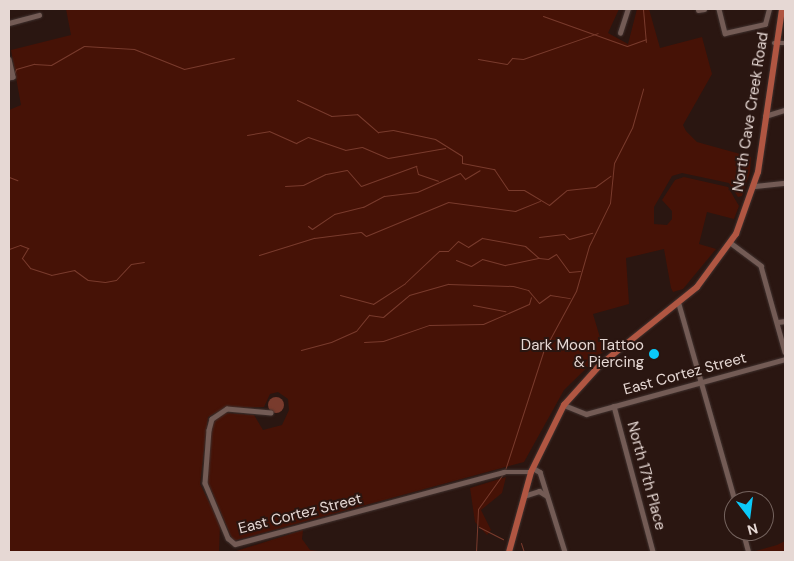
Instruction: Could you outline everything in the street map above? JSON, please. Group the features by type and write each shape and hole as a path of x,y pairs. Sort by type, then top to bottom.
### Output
{"main road":[{"name":"North Cave Creek Road","path":"509,552 532,470 564,405 600,366 678,304 706,277 731,243 754,186 774,43 782,9"}],"street":[{"path":"620,33 628,9"},
{"path":"720,9 725,33 765,24 769,9"},
{"path":"9,23 39,15"},
{"path":"774,43 785,43"},
{"path":"9,59 11,78"},
{"path":"765,116 785,110"},
{"path":"754,186 785,183"},
{"path":"731,243 761,266 785,352"},
{"path":"678,304 703,381 731,491"},
{"path":"778,322 785,321"},
{"name":"East Cortez Street","path":"564,405 583,414 785,359"},
{"name":"North 17th Place","path":"614,406 654,552"},
{"name":"East Cortez Street","path":"271,413 227,409 212,419 209,430 205,483 228,538 236,544 512,470 532,470"},
{"path":"532,470 540,472 565,552"},
{"path":"524,496 539,491 548,497"},
{"path":"745,541 748,550"}],"shaded area":[{"path":"66,9 619,9 608,33 628,44 637,9 649,9 660,48 702,37 712,74 683,125 686,131 697,142 751,157 750,172 742,196 738,197 729,183 682,173 672,176 654,207 654,224 667,225 672,219 672,211 662,200 675,180 684,177 728,187 739,206 734,219 707,212 699,244 716,249 683,289 673,292 671,288 664,249 626,258 629,304 593,314 604,351 564,390 524,462 233,541 206,478 211,423 225,413 254,415 263,430 282,425 289,410 288,399 278,392 270,394 264,407 225,408 208,417 200,484 220,524 219,552 9,552 9,110 21,105 11,50 71,35"},
{"path":"273,397 279,397 284,402 282,411 273,413 268,408 268,402"},
{"path":"506,477 502,493 481,510 491,530 487,535 475,522 470,488"},
{"path":"303,530 302,539 310,550 327,552 233,552"},
{"path":"785,541 785,552 752,552 777,545"}],"waterway":[{"path":"643,9 646,42"},
{"path":"543,16 627,46 646,39"},
{"path":"478,59 507,64 512,58 523,59 598,33"},
{"path":"14,74 16,69 34,64 51,65 84,46 134,49 184,69 234,58"},
{"path":"505,470 543,352 576,291 589,246 610,203 614,163 632,128 643,89"},
{"path":"297,100 331,116 357,114 378,132 393,130 435,139 462,156 462,163 494,169 508,190 524,190 549,205 567,190 595,187 610,176"},
{"path":"247,135 269,131 296,143 308,137 345,150 362,147 388,158 445,148"},
{"path":"285,186 303,185 326,174 347,170 361,186 416,166 418,174 438,181"},
{"path":"308,226 312,229 334,214 363,207 384,196 417,192 460,173 465,179 480,170"},
{"path":"9,177 17,180"},
{"path":"259,255 314,238 361,232 366,236 448,202 515,211 540,201"},
{"path":"539,237 564,234 569,239 592,233"},
{"path":"340,295 373,304 405,283 439,251 448,251 458,241 468,247 482,238 525,246 539,258 548,259 556,254 569,272 580,271"},
{"path":"9,249 20,245 28,248 22,258 30,268 51,275 74,270 88,280 105,282 116,280 131,264 144,262"},
{"path":"456,260 471,266 482,259 505,265 539,258"},
{"path":"301,350 331,342 356,331 369,315 383,317 409,295 448,284 513,286 528,290 539,303 550,295 570,298"},
{"path":"364,342 383,341 429,325 483,324 529,304 531,297"},
{"path":"473,305 505,311"},
{"path":"476,552 478,509 503,474"},
{"path":"479,527 503,539"},
{"path":"521,543 524,552"}],"place":[{"name":"Dark Moon Tattoo & Piercing","path":"654,354"}]}
